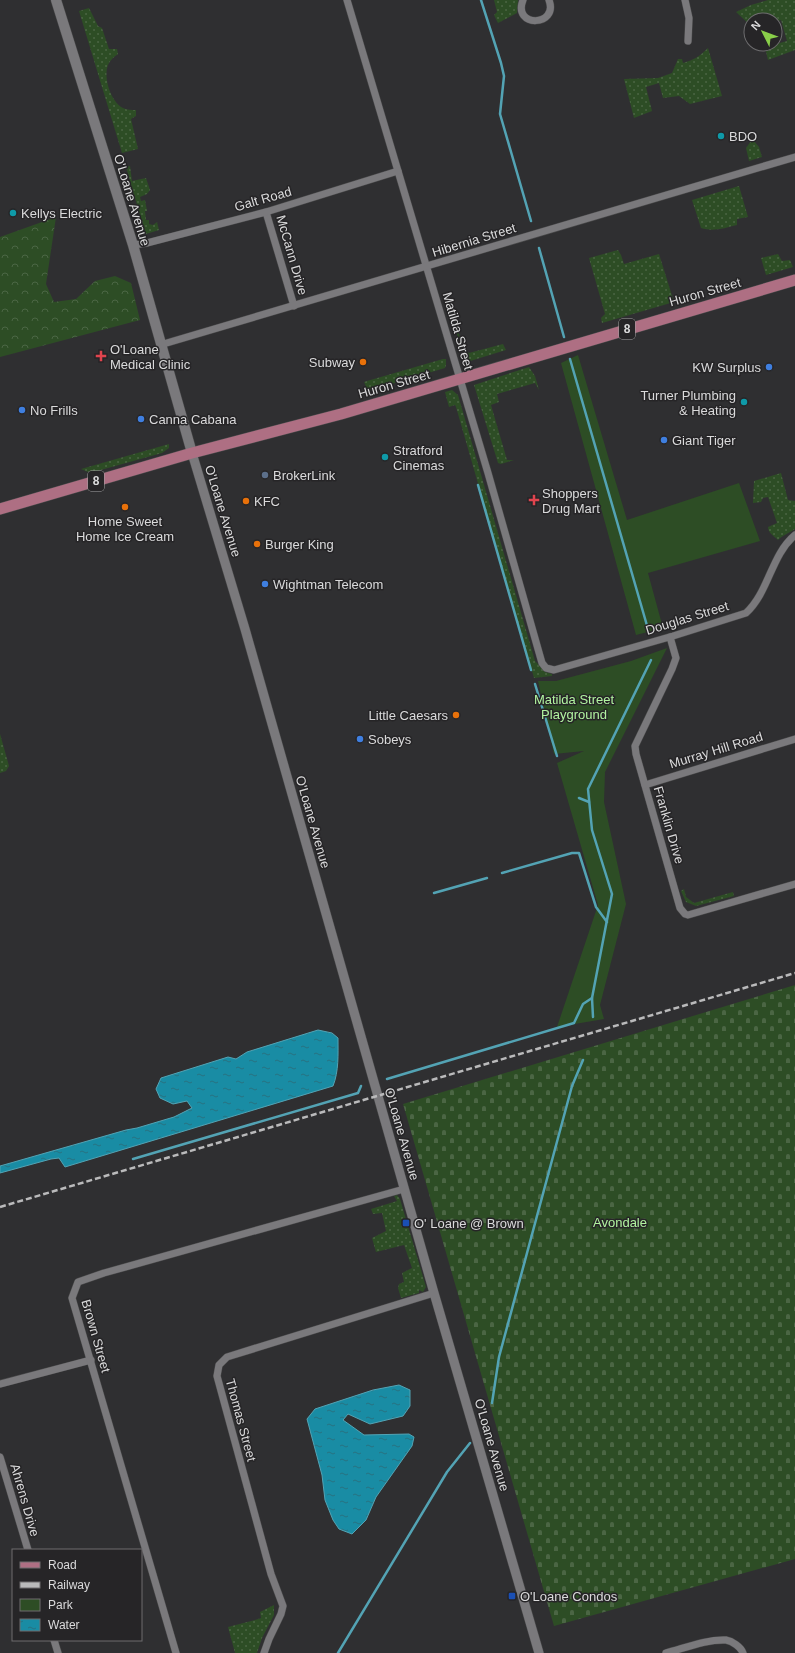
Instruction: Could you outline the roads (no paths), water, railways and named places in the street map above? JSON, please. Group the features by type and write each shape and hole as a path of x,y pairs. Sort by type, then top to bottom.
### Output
{"main road":[{"name":"O'Loane Avenue","path":"56,0 133,245 160,345 192,453"},
{"name":"Huron Street","path":"0,508 192,453 341,414 795,280"}],"street":[{"name":"Matilda Street","path":"347,0 542,663 546,668"},
{"path":"523,0 521,8 524,15 528,19 538,21 545,18 548,14 550,9 549,0"},
{"path":"684,0 689,18 688,41"},
{"name":"Hibernia Street","path":"160,345 795,157"},
{"name":"Galt Road","path":"133,245 147,243 266,212 398,171"},
{"name":"McCann Drive","path":"266,212 294,306"},
{"name":"O'Loane Avenue","path":"192,453 245,629 404,1189 539,1653"},
{"name":"Douglas Street","path":"546,668 554,670 670,637 746,613 758,598 784,548 795,535"},
{"name":"Franklin Drive","path":"670,637 676,658 635,746 680,908 688,915 795,884"},
{"name":"Murray Hill Road","path":"645,784 795,739"},
{"name":"Brown Street","path":"176,1653 72,1298 78,1282 104,1273 404,1189"},
{"name":"Thomas Street","path":"264,1653 283,1606 271,1574 217,1376 218,1365 227,1357 434,1293"},
{"path":"0,1384 91,1360"},
{"name":"Ahrens Drive","path":"0,1457 28,1549"},
{"path":"666,1653 714,1641 728,1640 735,1644 743,1653"},
{"path":"54,1641 58,1653"}],"water":[{"path":"318,1030 332,1033 338,1038 337,1068 333,1086 65,1167 59,1158 0,1173 0,1166 174,1117 192,1108 187,1101 173,1104 160,1098 156,1089 161,1078 228,1057 236,1059 247,1052"},
{"path":"399,1385 410,1390 410,1406 403,1416 370,1424 348,1414 343,1420 364,1435 409,1434 414,1437 412,1446 376,1497 366,1520 352,1534 339,1529 333,1520 325,1500 322,1475 307,1419 315,1409 373,1390"}],"waterway":[{"path":"481,0 504,76 500,114 531,221"},
{"path":"539,248 564,337"},
{"path":"570,359 648,629"},
{"path":"478,485 531,670"},
{"path":"593,1017 592,998 612,894 592,830 588,789 651,660"},
{"path":"535,684 557,756"},
{"path":"579,798 589,802"},
{"path":"502,873 572,853 579,853 596,907 607,922"},
{"path":"434,893 487,878"},
{"path":"387,1079 574,1023 583,1004 592,998"},
{"path":"492,1403 499,1357 572,1086 583,1060"},
{"path":"133,1159 358,1093 361,1086"},
{"path":"338,1653 447,1472 470,1443"}],"railway":[{"path":"0,1207 795,973"}],"place":[{"name":"BDO","path":"721,136"},
{"name":"Kellys Electric","path":"13,213"},
{"name":"O'Loane Medical Clinic","path":"101,356"},
{"name":"Subway","path":"363,362"},
{"name":"KW Surplus","path":"769,367"},
{"name":"Turner Plumbing & Heating","path":"744,402"},
{"name":"No Frills","path":"22,410"},
{"name":"Canna Cabana","path":"141,419"},
{"name":"Giant Tiger","path":"664,440"},
{"name":"Stratford Cinemas","path":"385,457"},
{"name":"BrokerLink","path":"265,475"},
{"name":"Shoppers Drug Mart","path":"534,500"},
{"name":"KFC","path":"246,501"},
{"name":"Home Sweet Home Ice Cream","path":"125,507"},
{"name":"Burger King","path":"257,544"},
{"name":"Wightman Telecom","path":"265,584"},
{"name":"Little Caesars","path":"456,715"},
{"name":"Sobeys","path":"360,739"},
{"name":"O' Loane @ Brown","path":"406,1223"},
{"name":"O'Loane Condos","path":"512,1596"}],"park label":[{"name":"Matilda Street Playground","path":"574,706"},
{"name":"Avondale","path":"620,1222"}]}
